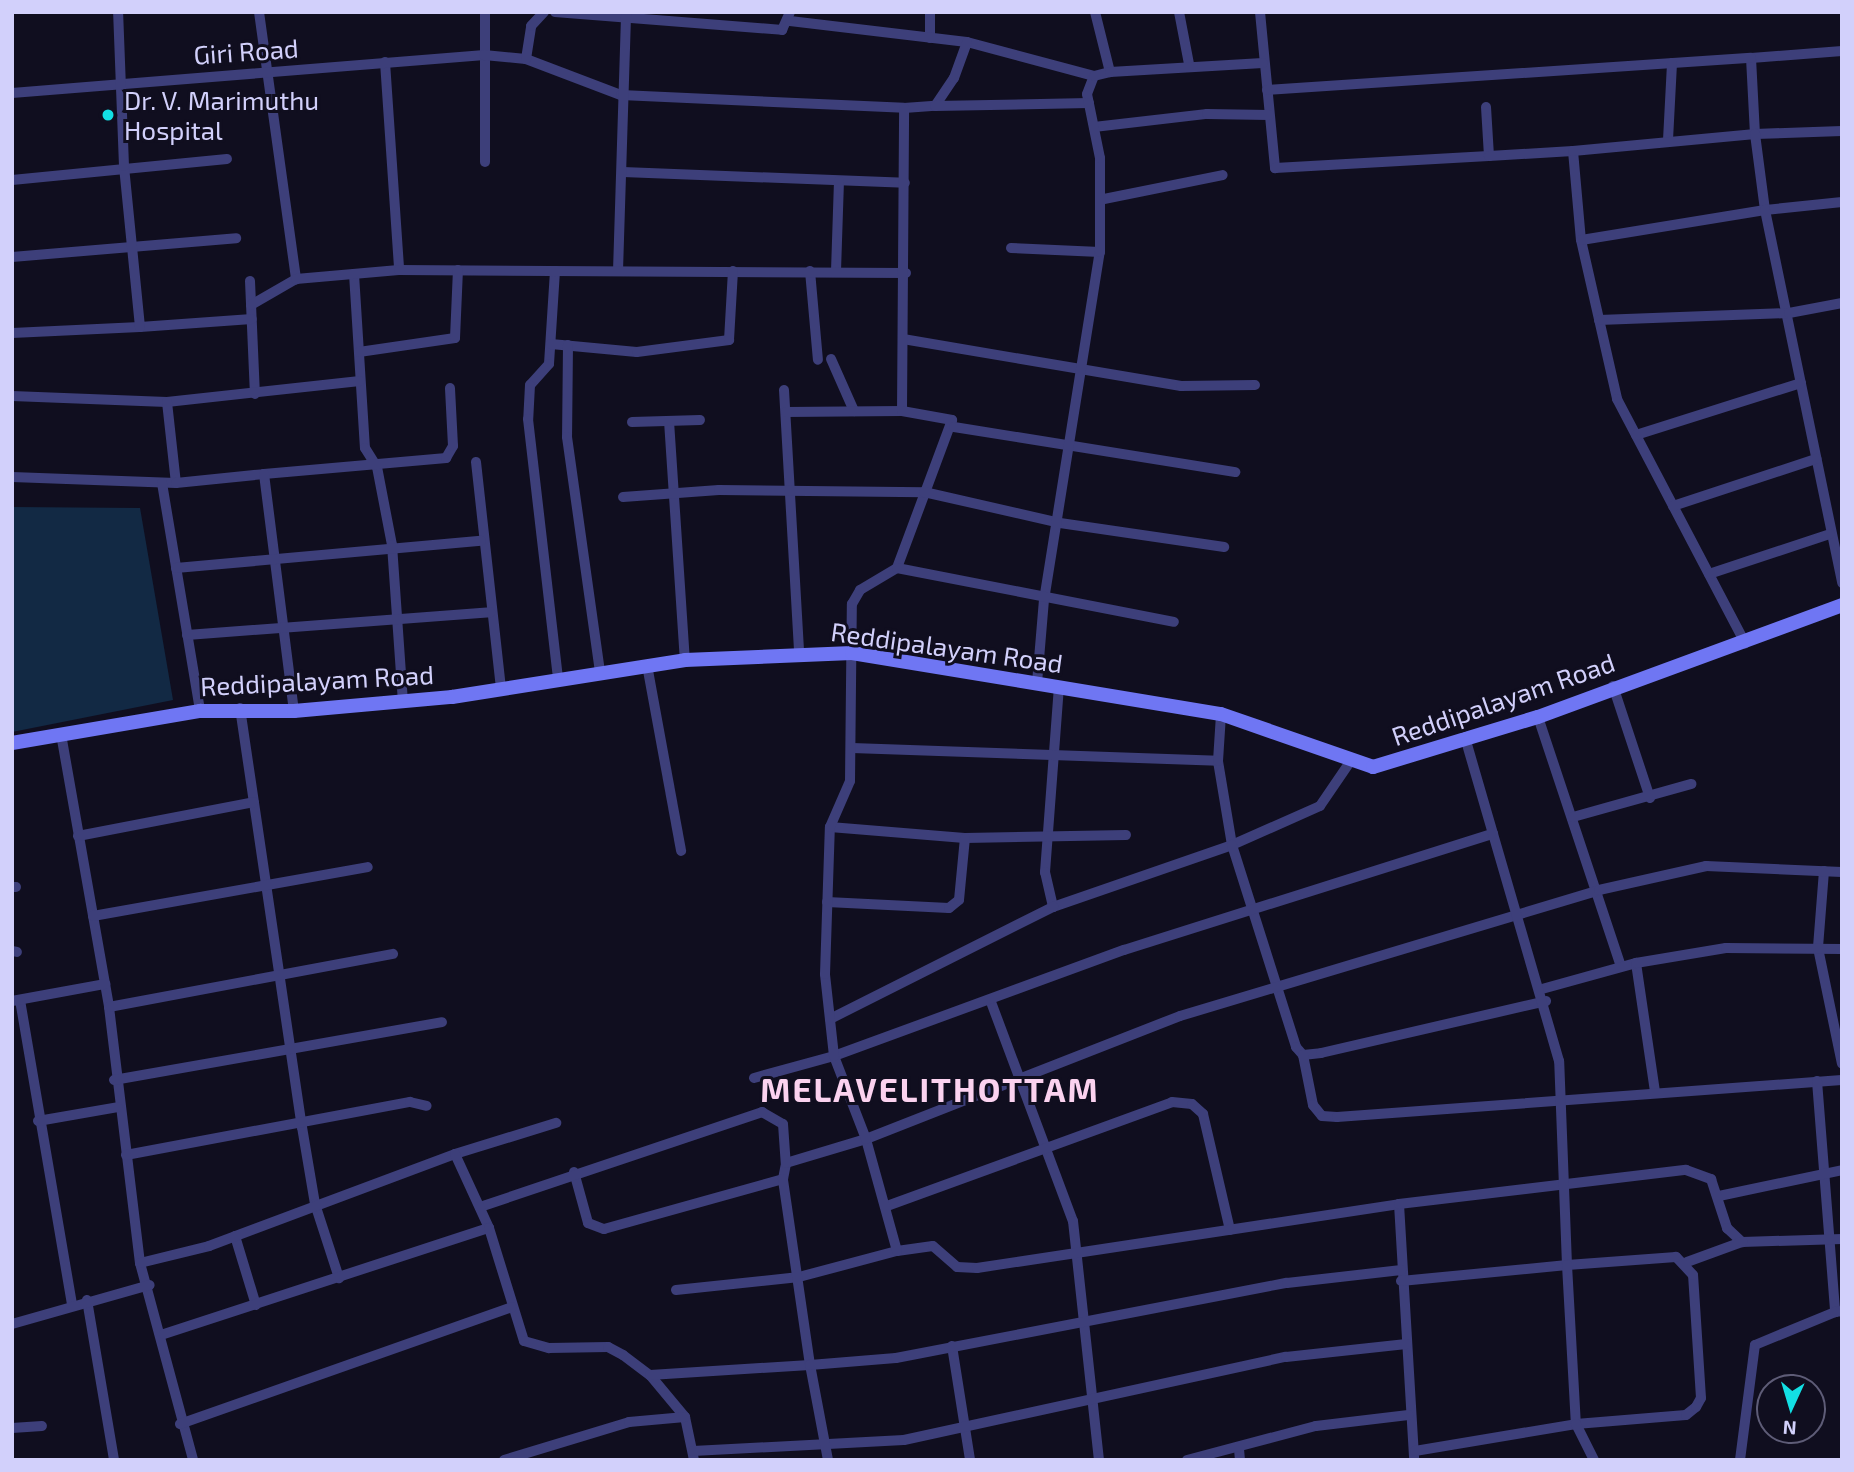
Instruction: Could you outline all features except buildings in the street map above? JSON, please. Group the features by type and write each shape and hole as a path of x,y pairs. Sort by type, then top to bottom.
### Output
{"main road":[{"name":"Reddipalayam Road","path":"12,743 200,711 240,708 294,711 402,702 685,660 852,653 1222,714 1350,762 1403,762 1538,717 1613,686 1745,643 1842,605"}],"street":[{"path":"118,12 124,166 140,327"},
{"path":"259,12 265,71 296,279"},
{"path":"485,12 485,162"},
{"path":"526,59 531,26 544,12"},
{"path":"555,12 782,30 790,17 967,42 1094,76 1189,64 1263,63"},
{"path":"714,12 714,25"},
{"path":"930,12 930,38"},
{"path":"1095,12 1110,72"},
{"path":"1179,12 1189,64"},
{"path":"1260,12 1272,157 1275,167 1286,170 1573,150 1668,140 1842,131"},
{"path":"618,271 623,172 621,95 625,17"},
{"path":"935,106 954,78 967,42"},
{"path":"1267,90 1842,51"},
{"name":"Giri Road","path":"12,93 122,82 484,55 526,59 621,95 904,108 1089,103"},
{"path":"1751,58 1755,134 1765,210 1789,313 1830,534 1842,583"},
{"path":"385,62 400,270"},
{"path":"1668,140 1672,63"},
{"path":"1037,683 1044,600 1060,523 1100,252 1104,199 1089,103 1094,76"},
{"path":"1486,107 1489,156"},
{"path":"902,411 906,273 904,108"},
{"path":"1094,128 1207,114 1269,115"},
{"path":"1573,150 1581,240 1617,399 1745,643"},
{"path":"12,180 124,166 227,159"},
{"path":"623,172 905,183"},
{"path":"1104,199 1223,175"},
{"path":"836,271 839,181"},
{"path":"1581,240 1765,210 1842,202"},
{"path":"12,257 131,249 236,237"},
{"path":"1011,248 1100,252"},
{"path":"251,305 296,279 400,270 906,273"},
{"path":"359,352 455,338 458,270"},
{"path":"555,271 547,370 530,386 528,419 558,679"},
{"path":"551,344 637,352 729,340 733,271"},
{"path":"810,271 818,360"},
{"path":"354,274 365,449 377,467 392,545 402,702"},
{"path":"250,281 255,394"},
{"path":"1599,320 1789,313 1842,303"},
{"path":"12,333 252,319"},
{"path":"904,339 1083,366 1181,386 1255,384"},
{"path":"568,345 567,437 600,672"},
{"path":"831,359 854,411"},
{"path":"12,396 167,402 360,382"},
{"path":"1636,435 1801,383"},
{"path":"12,477 176,483 377,467 450,456 450,388"},
{"path":"784,390 799,654"},
{"path":"167,402 176,483"},
{"path":"786,412 902,411 944,416 954,427 1072,443 1235,472"},
{"path":"632,422 700,419"},
{"path":"669,421 685,660"},
{"path":"897,1251 887,1206 866,1139 834,1056 830,1019 827,902 830,827 850,781 852,604 860,590 897,568 924,492 954,427"},
{"path":"1673,506 1816,459"},
{"path":"476,462 481,541 501,688"},
{"path":"264,474 274,559 288,630 294,711"},
{"path":"162,483 200,711"},
{"path":"623,497 673,494 924,492 1060,523 1224,547"},
{"path":"1709,574 1830,534"},
{"path":"176,568 392,545 481,541"},
{"path":"897,568 1044,600 1174,622"},
{"path":"187,635 397,622 490,612"},
{"path":"647,666 681,851"},
{"path":"1053,907 1045,872 1047,836 1058,759 1059,686"},
{"path":"1613,686 1650,798"},
{"path":"240,708 283,974 289,1044 302,1126 316,1204 339,1278"},
{"path":"1222,714 1218,761 1233,845 1277,987 1303,1055 1313,1105 1322,1116 1842,1080"},
{"path":"1538,717 1599,890 1621,967"},
{"path":"61,734 109,1007 114,1080 140,1263 150,1285 164,1334 180,1424 193,1460"},
{"path":"1466,740 1516,915 1546,1001 1566,1099 1569,1184 1567,1265 1576,1424 1594,1460"},
{"path":"852,748 1058,759 1218,761"},
{"path":"830,1019 1053,907 1233,845 1320,806 1350,762"},
{"path":"1573,817 1650,798 1691,784"},
{"path":"78,836 254,802"},
{"path":"830,827 965,838 1126,835"},
{"path":"754,1077 834,1056 1254,908 1493,834"},
{"path":"827,902 949,908 959,900 965,838"},
{"path":"786,1163 866,1139 1023,1076 1277,987 1599,890 1706,866 1842,872"},
{"path":"93,916 368,867"},
{"path":"1824,872 1818,948 1842,1064"},
{"path":"1542,989 1636,963 1726,948 1842,949"},
{"path":"109,1007 393,954"},
{"path":"1636,963 1655,1091"},
{"path":"72,1305 16,1001 105,984"},
{"path":"1303,1055 1546,1001"},
{"path":"991,1002 1050,1147 1077,1253 1099,1460"},
{"path":"114,1080 289,1044 442,1022"},
{"path":"1740,1460 1755,1345 1838,1311 1821,1174 1817,1081"},
{"path":"126,1155 302,1126 410,1102 427,1106"},
{"path":"887,1206 1172,1102 1192,1104 1206,1124 1230,1230"},
{"path":"38,1121 118,1107"},
{"path":"480,1207 573,1172 762,1112 783,1124 786,1163 783,1179 810,1365 828,1460"},
{"path":"140,1263 235,1236 455,1154 556,1123"},
{"path":"455,1154 489,1228 524,1341 534,1347 608,1347 650,1375 685,1417 693,1455 968,1429 1286,1357 1406,1344"},
{"path":"676,1290 799,1277 897,1251 933,1246 957,1268 976,1268 1399,1205 1686,1170 1711,1178 1719,1196 1727,1228 1742,1242"},
{"path":"1719,1196 1842,1170"},
{"path":"573,1172 588,1223 604,1229 783,1179"},
{"path":"1399,1205 1408,1415 1415,1456 1576,1424 1685,1415 1696,1407 1700,1384 1687,1262"},
{"path":"164,1334 489,1228"},
{"path":"235,1236 256,1305"},
{"path":"1401,1281 1658,1255 1687,1262 1742,1242 1842,1239"},
{"path":"650,1375 810,1365 952,1346 1287,1283 1401,1270"},
{"path":"12,1324 87,1300 150,1285"},
{"path":"87,1300 114,1460"},
{"path":"180,1424 512,1307"},
{"path":"952,1346 968,1429 970,1460"},
{"path":"1187,1460 1239,1454 1316,1426 1408,1415"},
{"path":"504,1460 629,1422 685,1417"},
{"path":"12,1428 42,1426"}],"water":[{"path":"12,507 140,508 173,700 12,732"}],"place":[{"name":"Dr. V. Marimuthu Hospital","path":"108,115"}],"district":[{"name":"MELAVELITHOTTAM","path":"930,1090"}]}
